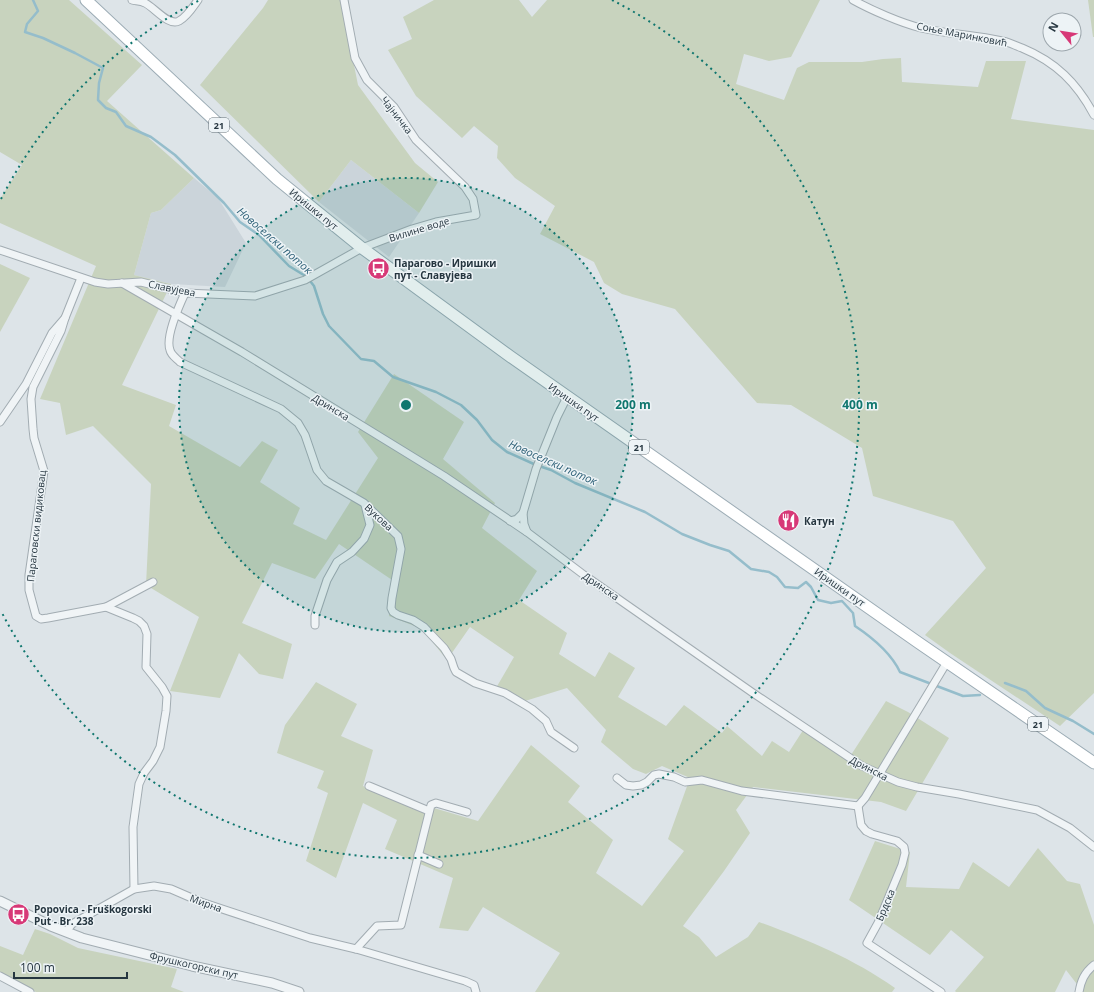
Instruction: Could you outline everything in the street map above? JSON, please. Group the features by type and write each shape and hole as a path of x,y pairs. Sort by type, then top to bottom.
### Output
{"main road":[{"name":"Иришки пут","path":"86,0 277,179 362,248 567,397 1094,763"}],"street":[{"path":"132,0 146,3 164,18 179,22 198,0"},
{"name":"Чајничка","path":"344,0 355,58 367,80 388,100 421,145 465,187 473,199 476,215"},
{"name":"Соње Маринковић","path":"853,0 920,28 1004,41 1032,53 1057,67 1074,84 1094,115"},
{"name":"Вилине воде","path":"362,248 412,229 436,222 476,215"},
{"name":"Славујева","path":"0,250 95,282 108,284 141,282 185,293 255,296 305,280 362,248"},
{"name":"Параговски видиковац","path":"81,278 61,331 33,387 32,419 34,438 44,471 29,575 29,590 36,616 41,619 106,608 153,582"},
{"name":"Дринска","path":"122,283 175,315 242,352 444,476 849,759 878,774 898,782 1037,810 1070,828 1094,847"},
{"name":"Вукова","path":"185,293 175,315 169,338 169,349 173,356 180,362 281,409 298,423 305,435 317,470 326,481 364,503 395,532 400,540 401,549 391,608 393,612 398,616 413,620 432,634 451,659 456,672 475,683 505,693 532,709 546,721 551,732 574,748"},
{"name":"Параговски видиковац","path":"0,422 26,384 52,333 65,318"},
{"path":"510,521 518,519 523,513 536,469 557,417 567,397"},
{"path":"314,625 327,580 337,562 352,552 364,538 370,525 364,503"},
{"path":"523,513 526,532"},
{"path":"106,608 133,618 144,626 147,634 146,667 158,681 167,696 160,748 138,784 133,827 134,889"},
{"path":"617,778 626,785 632,786 641,785 647,782 654,775 659,774 674,777 685,782 702,780 742,791 858,806 865,798 878,774 947,662"},
{"path":"369,786 429,811"},
{"path":"356,949 377,926 401,925 431,805 436,803 467,812"},
{"name":"Брдска","path":"858,806 862,825 866,831 897,841 904,847 905,853 902,865 878,923 867,943 941,992"},
{"path":"418,854 439,864"},
{"name":"Мирна","path":"66,932 72,924 134,889 154,886 171,889 201,902 310,938 356,949 465,981 474,985 476,992"},
{"name":"Фрушкогорски пут","path":"0,901 51,926 82,938 192,966 272,983 299,992"},
{"path":"1079,992 1082,979 1094,965"},
{"path":"0,976 30,992"}],"shaded area":[{"path":"351,160 419,213 389,257 319,202"},
{"path":"194,178 218,198 246,243 225,287 171,284 134,275 151,213 161,210"}],"green space":[{"path":"0,0 69,0 142,65 107,101 194,178 161,210 151,213 134,275 171,284 122,385 176,405 169,426 240,467 262,441 278,450 260,482 300,508 293,524 326,540 378,458 358,432 394,374 464,422 443,459 495,503 482,528 537,571 519,600 567,633 559,654 595,677 609,652 635,668 618,697 666,726 684,705 722,733 727,726 762,756 772,741 789,752 807,724 851,755 886,701 908,712 949,738 906,811 881,802 753,787 736,810 750,833 683,926 699,937 716,957 748,937 759,922 829,950 879,977 895,988 892,992 535,992 560,953 483,907 468,931 439,928 453,878 385,849 397,820 363,803 336,878 306,861 328,793 317,788 324,771 277,753 285,725 316,682 357,704 341,736 373,750 363,786 425,813 427,806 478,821 531,745 580,786 568,802 613,840 596,873 642,906 684,851 668,839 690,778 662,766 646,774 633,769 601,742 606,730 567,688 525,701 496,688 514,657 470,627 447,660 422,629 389,616 395,582 339,544 315,579 272,563 242,623 292,644 283,679 259,674 239,653 220,698 170,691 199,617 146,585 151,484 93,426 66,435 60,403 40,399 96,266 0,223 0,199 22,165 0,152"},
{"path":"268,0 341,0 358,85 415,163 438,182 419,213 351,160 319,202 200,85"},
{"path":"434,0 519,0 532,17 547,0 820,0 791,57 769,61 744,54 736,84 784,100 797,68 809,62 862,62 901,58 902,82 978,87 986,61 1026,61 1011,119 1094,130 1094,693 1060,726 925,635 986,568 953,521 873,496 862,448 791,405 757,403 675,309 622,294 604,283 594,262 540,234 555,206 515,178 497,158 498,146 474,126 462,138 416,96 388,50 412,39 403,17"},
{"path":"1088,0 1094,0 1094,37 1093,37"},
{"path":"0,264 30,278 0,332"},
{"path":"875,841 910,852 906,887 959,889 973,862 1009,887 1038,848 1067,881 1080,884 1094,925 1094,992 1083,992 1066,970 1055,992 956,992 955,991 984,957 951,930 930,955 849,900"},
{"path":"35,929 50,934 78,948 177,969 171,987 184,992 36,992 0,972 0,946 23,955"}],"waterway":[{"name":"Новоселски поток","path":"33,0 38,11 27,24 25,32 43,38 103,68 99,83 98,100 106,108 116,112 126,126 151,137 175,155 224,203 240,222 259,235 289,266 307,277 314,286 323,314 329,326 361,359 374,361 393,377 436,392 461,405 477,420 492,440 507,452 551,470 575,483 645,512 682,534 729,551 751,569 769,572 777,577 785,587 798,588 806,582 811,587 818,600 831,603 842,601 853,613 855,626 887,652 900,672 963,696 980,695"},
{"name":"Новоселски поток","path":"1005,683 1026,691 1045,708 1073,721 1094,734"}],"place":[{"name":"Парагово - Иришки пут - Славујева","path":"379,269"},
{"name":"Катун","path":"789,521"},
{"name":"Popovica - Fruškogorski Put - Br. 238","path":"19,915"}]}
